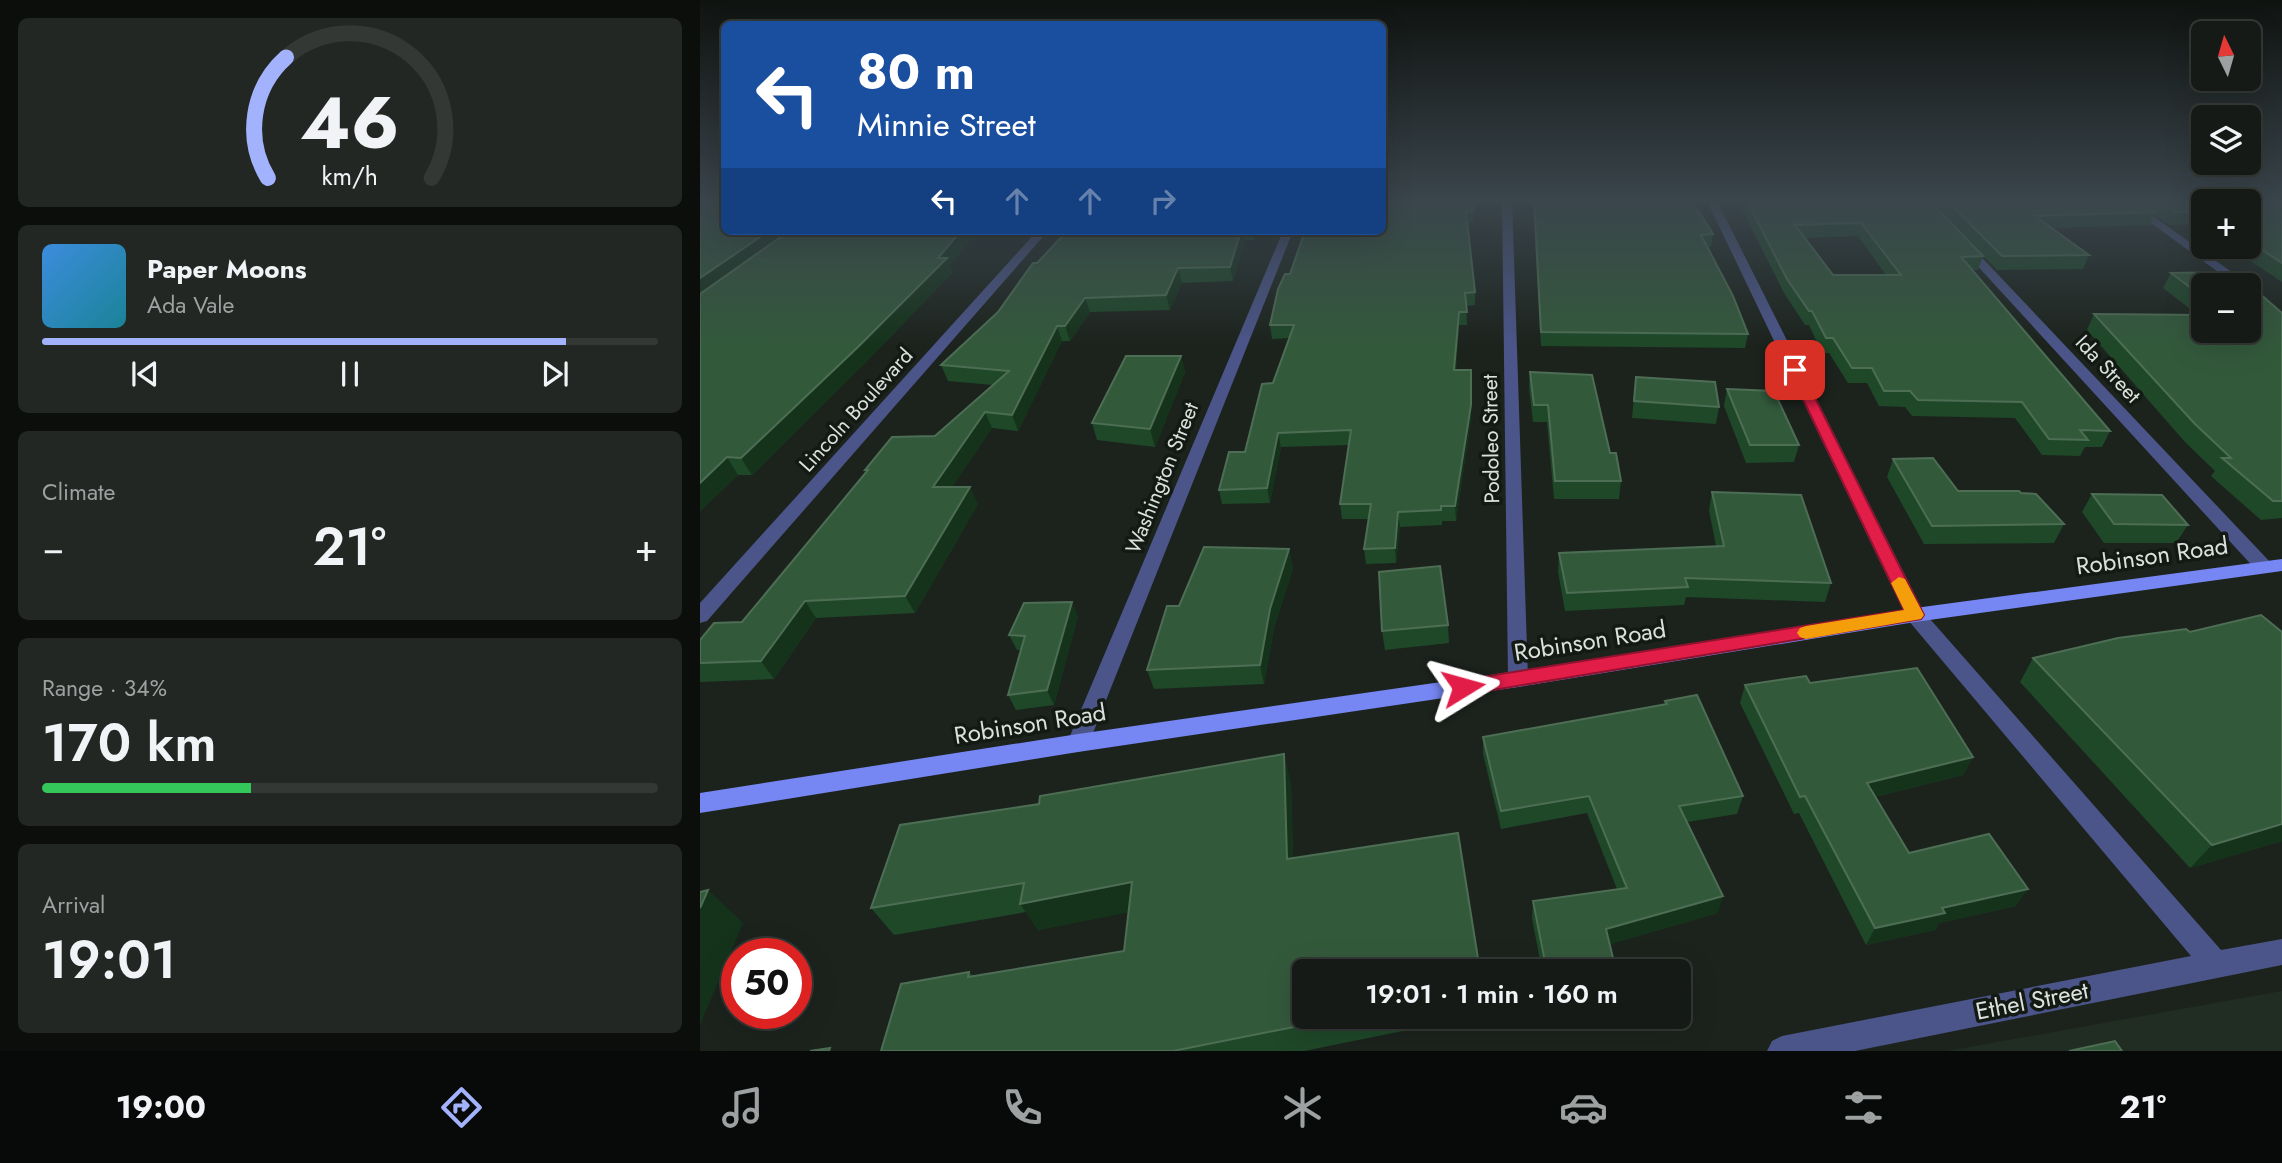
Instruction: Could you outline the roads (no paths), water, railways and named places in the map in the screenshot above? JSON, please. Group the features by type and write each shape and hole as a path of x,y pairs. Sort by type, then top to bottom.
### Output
{"main road":[{"name":"Robinson Road","path":"700,803 1078,743 1518,679 1915,615 2273,566"}],"street":[{"name":"Lincoln Boulevard","path":"700,617 1028,248"},
{"name":"Washington Street","path":"1078,743 1280,248"},
{"name":"Podoleo Street","path":"1508,248 1518,679"},
{"path":"1735,248 1915,615 2216,965"},
{"name":"Ida Street","path":"1967,248 2273,566"},
{"path":"2192,248 2227,273"},
{"name":"Ethel Street","path":"1782,1051 2282,952"}]}
